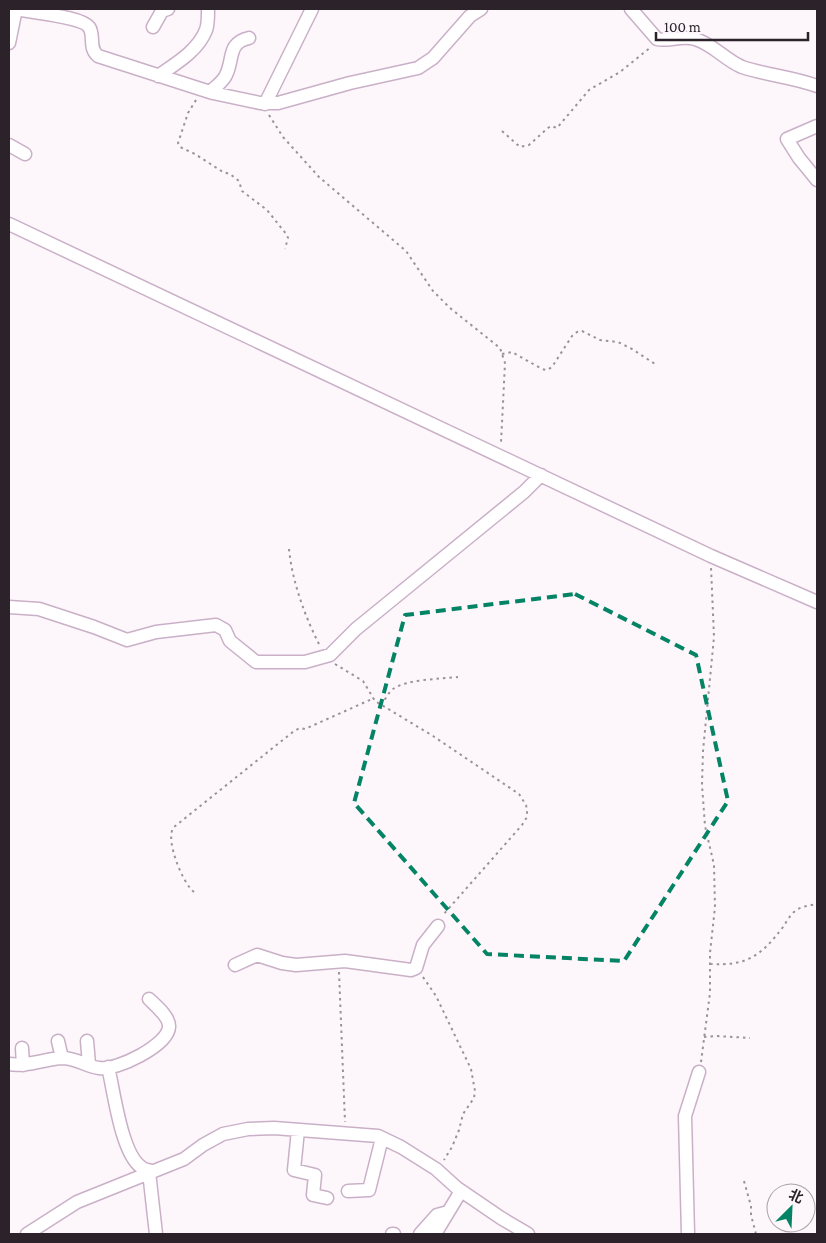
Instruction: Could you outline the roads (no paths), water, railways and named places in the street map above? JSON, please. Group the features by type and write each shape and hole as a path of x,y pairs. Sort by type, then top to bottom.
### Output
{"street":[{"path":"9,43 16,9 83,22 90,29 92,48 98,56 206,91 265,104 287,102 350,83 418,68 433,58 470,16 481,9"},
{"path":"153,27 162,11 168,9"},
{"path":"158,76 179,62 198,43 206,30 206,9"},
{"path":"265,104 312,9"},
{"path":"631,9 657,39 694,38 702,41 740,66 800,80 817,86"},
{"path":"206,91 226,76 232,52 242,36"},
{"path":"817,126 787,139 799,158 817,180"},
{"path":"9,145 25,154"},
{"path":"9,224 711,556 817,602"},
{"path":"9,606 39,609 94,626 127,640 156,632 216,625 225,630 230,641 256,662 305,662 330,655 356,628 524,492 540,475"},
{"path":"235,965 257,955 282,963 296,965 339,960 411,970 416,968 423,946 438,926"},
{"path":"9,1064 23,1065 62,1058 78,1060 100,1069 130,1062 141,1056 167,1032 170,1026 168,1020 149,999"},
{"path":"58,1041 62,1058"},
{"path":"87,1041 89,1064"},
{"path":"22,1048 23,1065"},
{"path":"108,1067 123,1134 137,1163 141,1168 151,1172"},
{"path":"688,1234 685,1116 699,1072"},
{"path":"27,1234 76,1202 184,1159 203,1145 223,1134 248,1129 274,1128 378,1136 401,1147 437,1170 461,1191 528,1234"},
{"path":"298,1130 294,1170 315,1175 313,1195 328,1198"},
{"path":"348,1191 369,1190 382,1138"},
{"path":"151,1172 156,1234"},
{"path":"435,1234 461,1191"},
{"path":"420,1234 437,1215 448,1212"}]}
